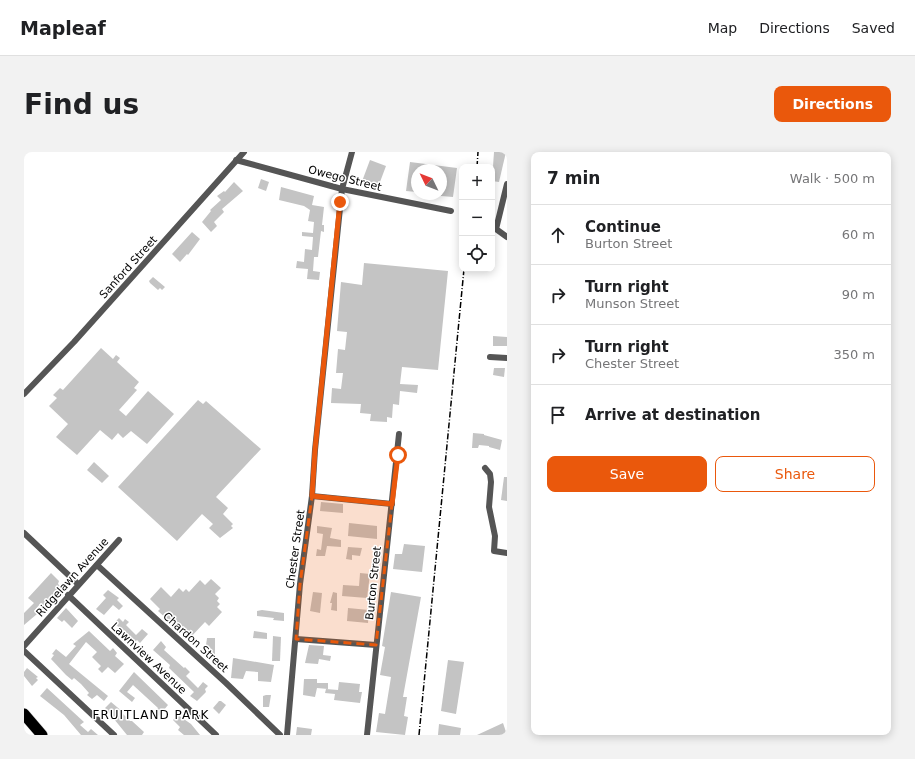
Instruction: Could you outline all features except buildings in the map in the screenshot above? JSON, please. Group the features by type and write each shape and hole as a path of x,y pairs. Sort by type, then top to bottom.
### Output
{"highway":[{"path":"24,714 42,735"}],"street":[{"name":"Sanford Street","path":"24,394 74,342 244,152"},
{"name":"Chester Street","path":"287,735 300,584 312,496 315,450 342,189 352,152"},
{"name":"Owego Street","path":"236,160 342,189 451,211"},
{"path":"507,184 496,229 507,237"},
{"path":"490,356 507,358"},
{"name":"Burton Street","path":"367,735 400,434"},
{"path":"485,468 490,474 491,482 489,507 495,536 494,551 507,553"},
{"path":"312,496 392,504"},
{"path":"24,533 78,584"},
{"name":"Ridgelawn Avenue","path":"24,646 68,595 119,540"},
{"name":"Chardon Street","path":"97,565 226,683 280,735"},
{"name":"Lawnview Avenue","path":"68,595 216,735"},
{"path":"296,639 376,645"},
{"path":"24,651 114,735"}],"highlighted area":[{"path":"312,496 392,504 376,645 296,639 300,584"}],"railway":[{"path":"477,164 478,152"},
{"path":"419,735 464,272"}],"district":[{"name":"FRUITLAND PARK","path":"151,715"}],"route":[{"path":"340,202 315,450 312,496 392,504 398,455"}]}
